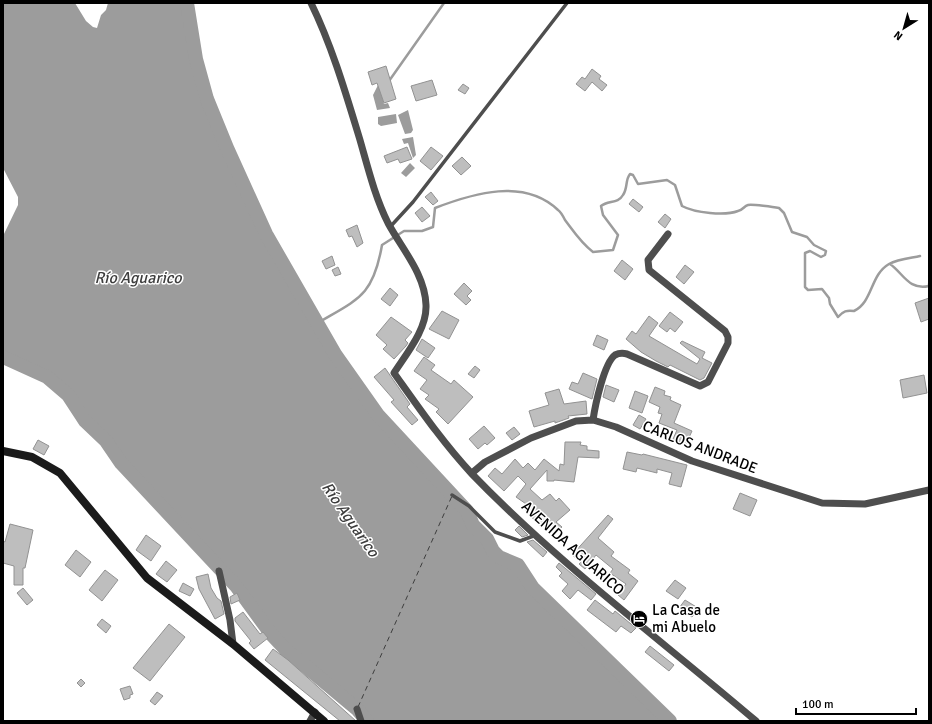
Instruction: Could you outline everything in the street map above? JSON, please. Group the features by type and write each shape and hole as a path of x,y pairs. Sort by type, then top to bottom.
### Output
{"street":[{"path":"311,3 326,33 381,209 390,226"},
{"name":"AVENIDA AGUARICO","path":"390,226 412,260 421,284 426,305 423,321 417,337 394,373 436,432 472,473 575,570 756,721"},
{"path":"593,420 596,401 601,386 612,358 616,355 627,354 700,386 708,382 727,345 728,337 725,331 649,270 648,260 668,234"},
{"name":"CARLOS ANDRADE","path":"472,473 485,462 530,438 576,421 593,420 616,427 692,461 822,504 865,504 929,490"},
{"path":"3,451 32,457 60,473 140,570 233,644 324,721"},
{"path":"219,572 230,620 233,644"},
{"path":"357,710 361,721"},
{"path":"310,721 315,712"}],"lane":[{"path":"390,226 413,202 567,3"},
{"path":"452,495 469,506 495,532 520,541 537,535"}],"water":[{"name":"Río Aguarico","path":"3,3 75,3 86,21 93,27 97,28 101,15 106,10 108,3 187,3 196,59 207,99 227,148 266,234 335,354 378,415 467,511 473,525 487,539 493,551 499,557 518,565 533,588 670,721 367,721 357,709 286,650 271,634 236,586 121,463 106,441 85,421 68,395 47,377 3,357 3,236 18,205 18,197 3,168"},
{"path":"379,83 384,104 388,103 390,108 377,110 373,95"},
{"path":"408,110 413,130 411,133 405,134 398,115"},
{"path":"396,114 397,123 381,126 378,124 378,117"},
{"path":"413,137 416,155 413,158 408,143 404,144 402,139"},
{"path":"410,163 415,168 406,177 401,173"}],"building":[{"path":"386,66 396,99 384,103 377,83 372,85 368,72"},
{"path":"592,69 601,76 599,79 607,85 602,91 592,82 585,91 576,84 582,77 585,79"},
{"path":"432,80 437,95 416,101 411,86"},
{"path":"463,84 469,88 465,94 458,90"},
{"path":"407,147 412,159 400,163 398,159 387,163 384,156"},
{"path":"431,147 443,156 431,170 420,161"},
{"path":"462,157 471,166 461,175 452,166"},
{"path":"431,192 438,201 433,205 425,197"},
{"path":"633,199 643,207 639,212 629,204"},
{"path":"422,207 430,216 422,222 415,213"},
{"path":"665,214 671,219 665,228 658,222"},
{"path":"357,225 363,243 357,247 352,236 349,237 346,230"},
{"path":"332,256 335,265 326,269 322,261"},
{"path":"622,260 633,269 625,280 614,271"},
{"path":"685,265 694,272 684,284 676,277"},
{"path":"338,267 341,274 335,276 332,270"},
{"path":"464,283 472,291 467,296 471,300 466,305 454,294"},
{"path":"390,288 398,295 390,306 381,299"},
{"path":"929,298 929,319 921,322 915,303"},
{"path":"442,311 459,320 449,339 429,329"},
{"path":"670,312 683,322 675,332 670,328 667,332 659,326"},
{"path":"649,316 658,323 649,336 697,364 700,359 680,343 682,341 705,352 702,358 712,363 704,378 700,380 670,365 668,367 656,361 641,352 626,339 632,331 636,334"},
{"path":"391,317 412,332 405,340 408,343 406,346 394,359 383,349 387,345 376,335"},
{"path":"597,335 608,340 604,350 593,345"},
{"path":"422,339 435,348 428,358 416,350"},
{"path":"424,357 435,365 431,370 451,384 454,380 473,397 448,424 436,412 439,409 425,399 429,395 420,389 427,380 414,371"},
{"path":"475,366 480,370 474,378 468,374"},
{"path":"385,368 410,404 407,407 418,420 412,425 391,402 394,400 374,377"},
{"path":"583,373 597,379 592,399 569,389 572,382 578,384"},
{"path":"924,375 927,393 903,398 900,380"},
{"path":"606,385 619,390 614,402 603,397"},
{"path":"655,387 665,391 664,395 671,397 670,400 681,405 674,423 692,431 686,444 673,439 677,430 659,423 662,414 658,413 660,407 649,402"},
{"path":"559,389 564,404 586,401 587,414 568,416 569,418 555,423 555,421 534,427 529,411 549,405 545,393"},
{"path":"635,391 648,396 642,413 629,408"},
{"path":"639,415 646,419 640,429 633,425"},
{"path":"484,426 495,438 487,445 485,443 478,449 469,439"},
{"path":"514,427 520,434 512,440 506,433"},
{"path":"38,440 49,446 44,455 33,449"},
{"path":"565,442 581,442 580,445 587,446 587,450 599,451 599,458 578,457 574,482 554,480 547,481 547,470 530,489 542,500 550,494 556,501 559,498 570,510 556,522 562,527 554,534 545,524 541,527 525,510 529,506 516,497 526,484 518,476 504,491 488,476 495,468 502,474 515,459 523,468 528,463 535,470 544,459 559,471 560,464 564,465"},
{"path":"627,452 643,454 687,465 681,487 669,484 672,473 657,469 657,473 637,468 636,472 623,469"},
{"path":"740,493 757,500 750,516 733,509"},
{"path":"608,515 613,519 598,538 614,552 611,556 630,570 628,573 638,581 624,600 618,595 626,584 610,573 613,569 596,555 585,569 579,564 581,562 572,555"},
{"path":"10,524 33,530 25,568 23,568 23,585 14,585 14,566 3,563 3,541 5,542"},
{"path":"519,526 528,535 522,537 515,530"},
{"path":"146,535 161,546 151,561 136,550"},
{"path":"533,540 547,552 543,557 527,542"},
{"path":"76,550 91,562 80,577 65,565"},
{"path":"166,561 177,570 167,582 156,574"},
{"path":"559,563 596,594 591,600 578,590 570,599 562,591 568,584 559,576 562,573 556,567"},
{"path":"105,570 118,580 102,601 89,590"},
{"path":"208,574 211,588 217,598 221,601 224,614 215,619 199,589 196,577"},
{"path":"675,580 686,588 678,599 666,591"},
{"path":"183,583 194,589 190,596 179,591"},
{"path":"23,588 33,600 27,605 17,593"},
{"path":"237,593 240,600 231,604 230,597"},
{"path":"595,600 613,614 615,611 636,628 631,633 621,626 616,632 587,610"},
{"path":"685,600 698,608 692,617 679,608"},
{"path":"243,612 260,634 263,632 268,638 254,649 249,643 251,641 235,621 235,618"},
{"path":"102,619 111,626 106,633 97,625"},
{"path":"169,624 185,637 150,681 133,668"},
{"path":"650,646 674,665 669,671 645,652"},
{"path":"273,649 288,660 356,721 340,721 265,660"},
{"path":"81,679 85,683 81,687 77,683"},
{"path":"130,686 133,694 130,695 130,698 124,700 120,689"},
{"path":"157,692 163,696 155,705 150,701"}],"waterway":[{"path":"187,3 196,59 207,99 227,148 266,234 335,354 378,415 467,511 473,525 487,539 493,551 499,557 518,565 533,588 670,721"},
{"path":"389,81 444,3"},
{"path":"316,324 353,302 361,295 374,276 382,245 404,231 422,231 433,227 435,208 466,197 498,191 514,191 530,194 545,200 559,211 578,237 593,252 613,250 618,235 603,215 601,206 621,198 626,190 630,174 633,175 638,184 667,180 675,185 682,206 694,210 710,213 732,213 750,205 779,208 784,213 792,232 807,237 814,245 826,251 825,255 821,257 810,251 805,253 805,287 808,290 822,289 829,298 830,304 838,317 843,312 854,311 860,307 865,301 878,275 889,264 920,256"},
{"path":"890,264 911,284 922,287 929,286 929,284"},
{"path":"3,357 47,377 68,395 85,421 106,441 121,463 236,586 271,634 286,650 357,709 367,721"}],"ferry route":[{"path":"358,707 452,496"}],"place":[{"name":"La Casa de mi Abuelo","path":"639,619"}]}
